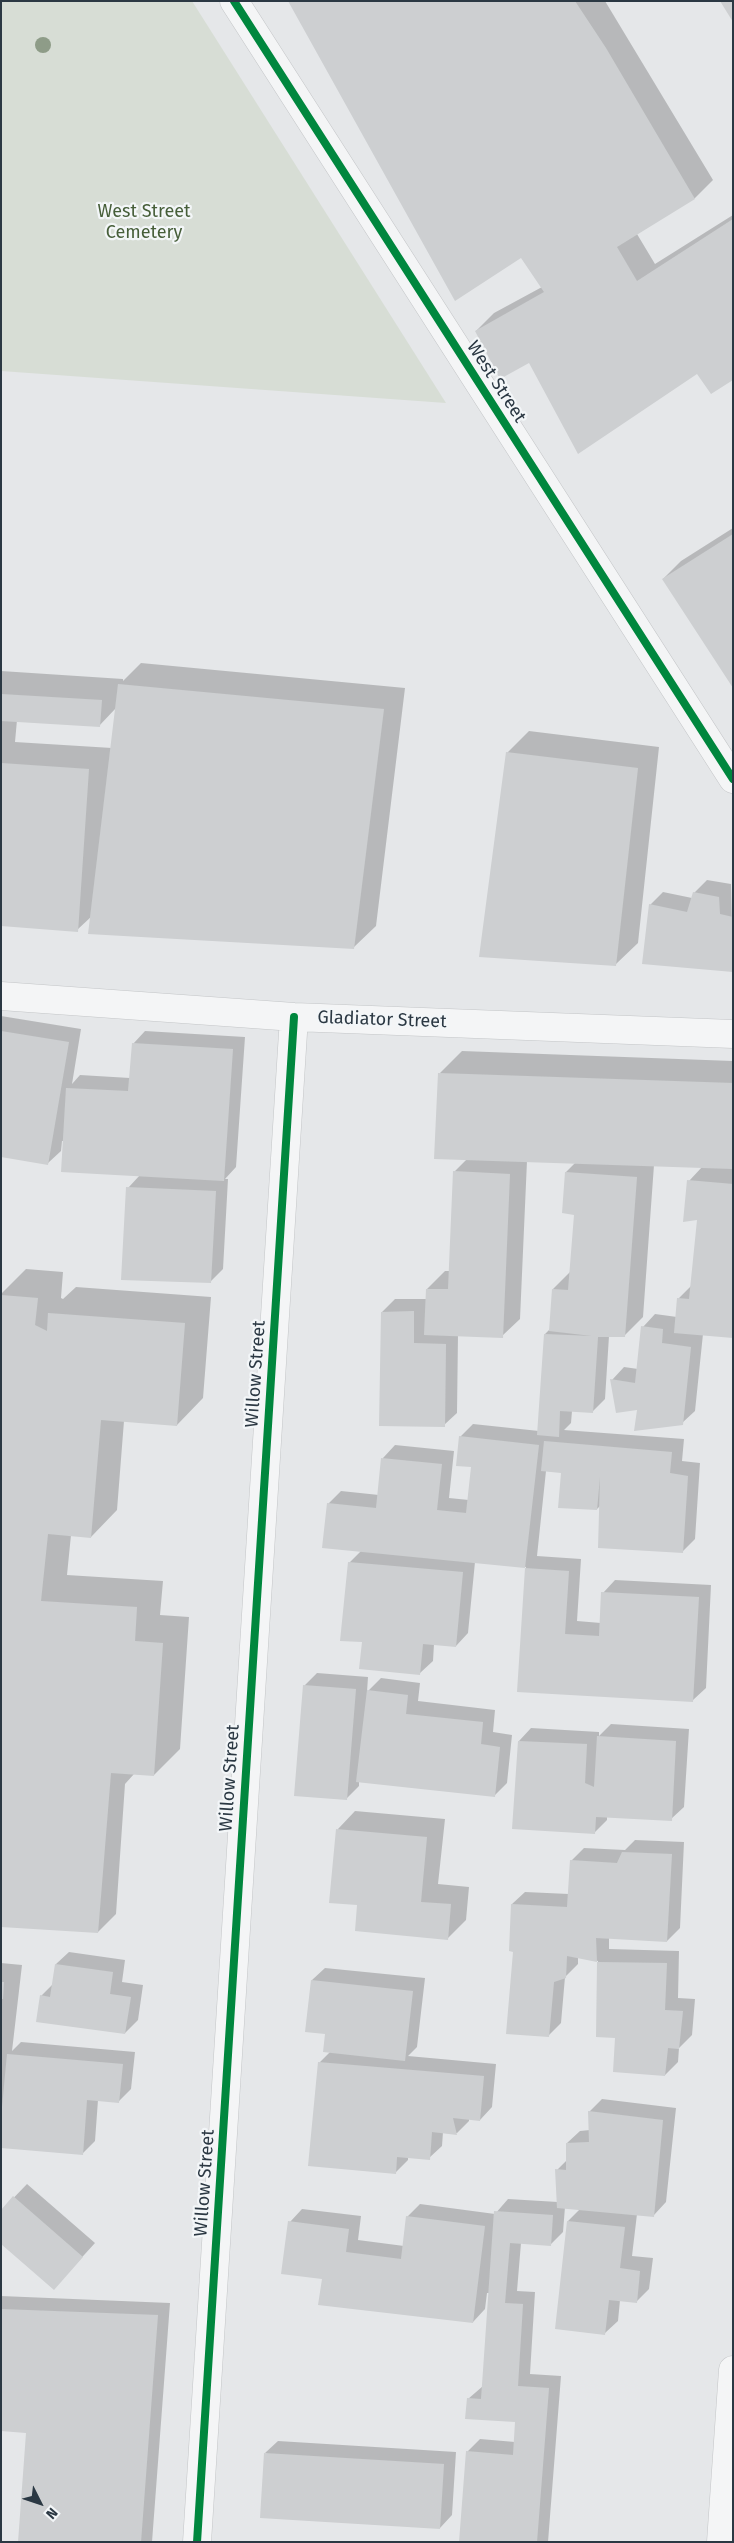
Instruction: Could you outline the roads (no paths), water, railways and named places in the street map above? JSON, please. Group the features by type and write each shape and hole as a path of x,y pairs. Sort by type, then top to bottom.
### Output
{"street":[{"name":"West Street","path":"234,1 733,780"},
{"name":"Gladiator Street","path":"1,996 294,1017 733,1034"},
{"name":"Willow Street","path":"197,2542 294,1017"},
{"path":"721,2542 730,2465 733,2370"}],"park label":[{"name":"West Street Cemetery","path":"144,222"}]}
